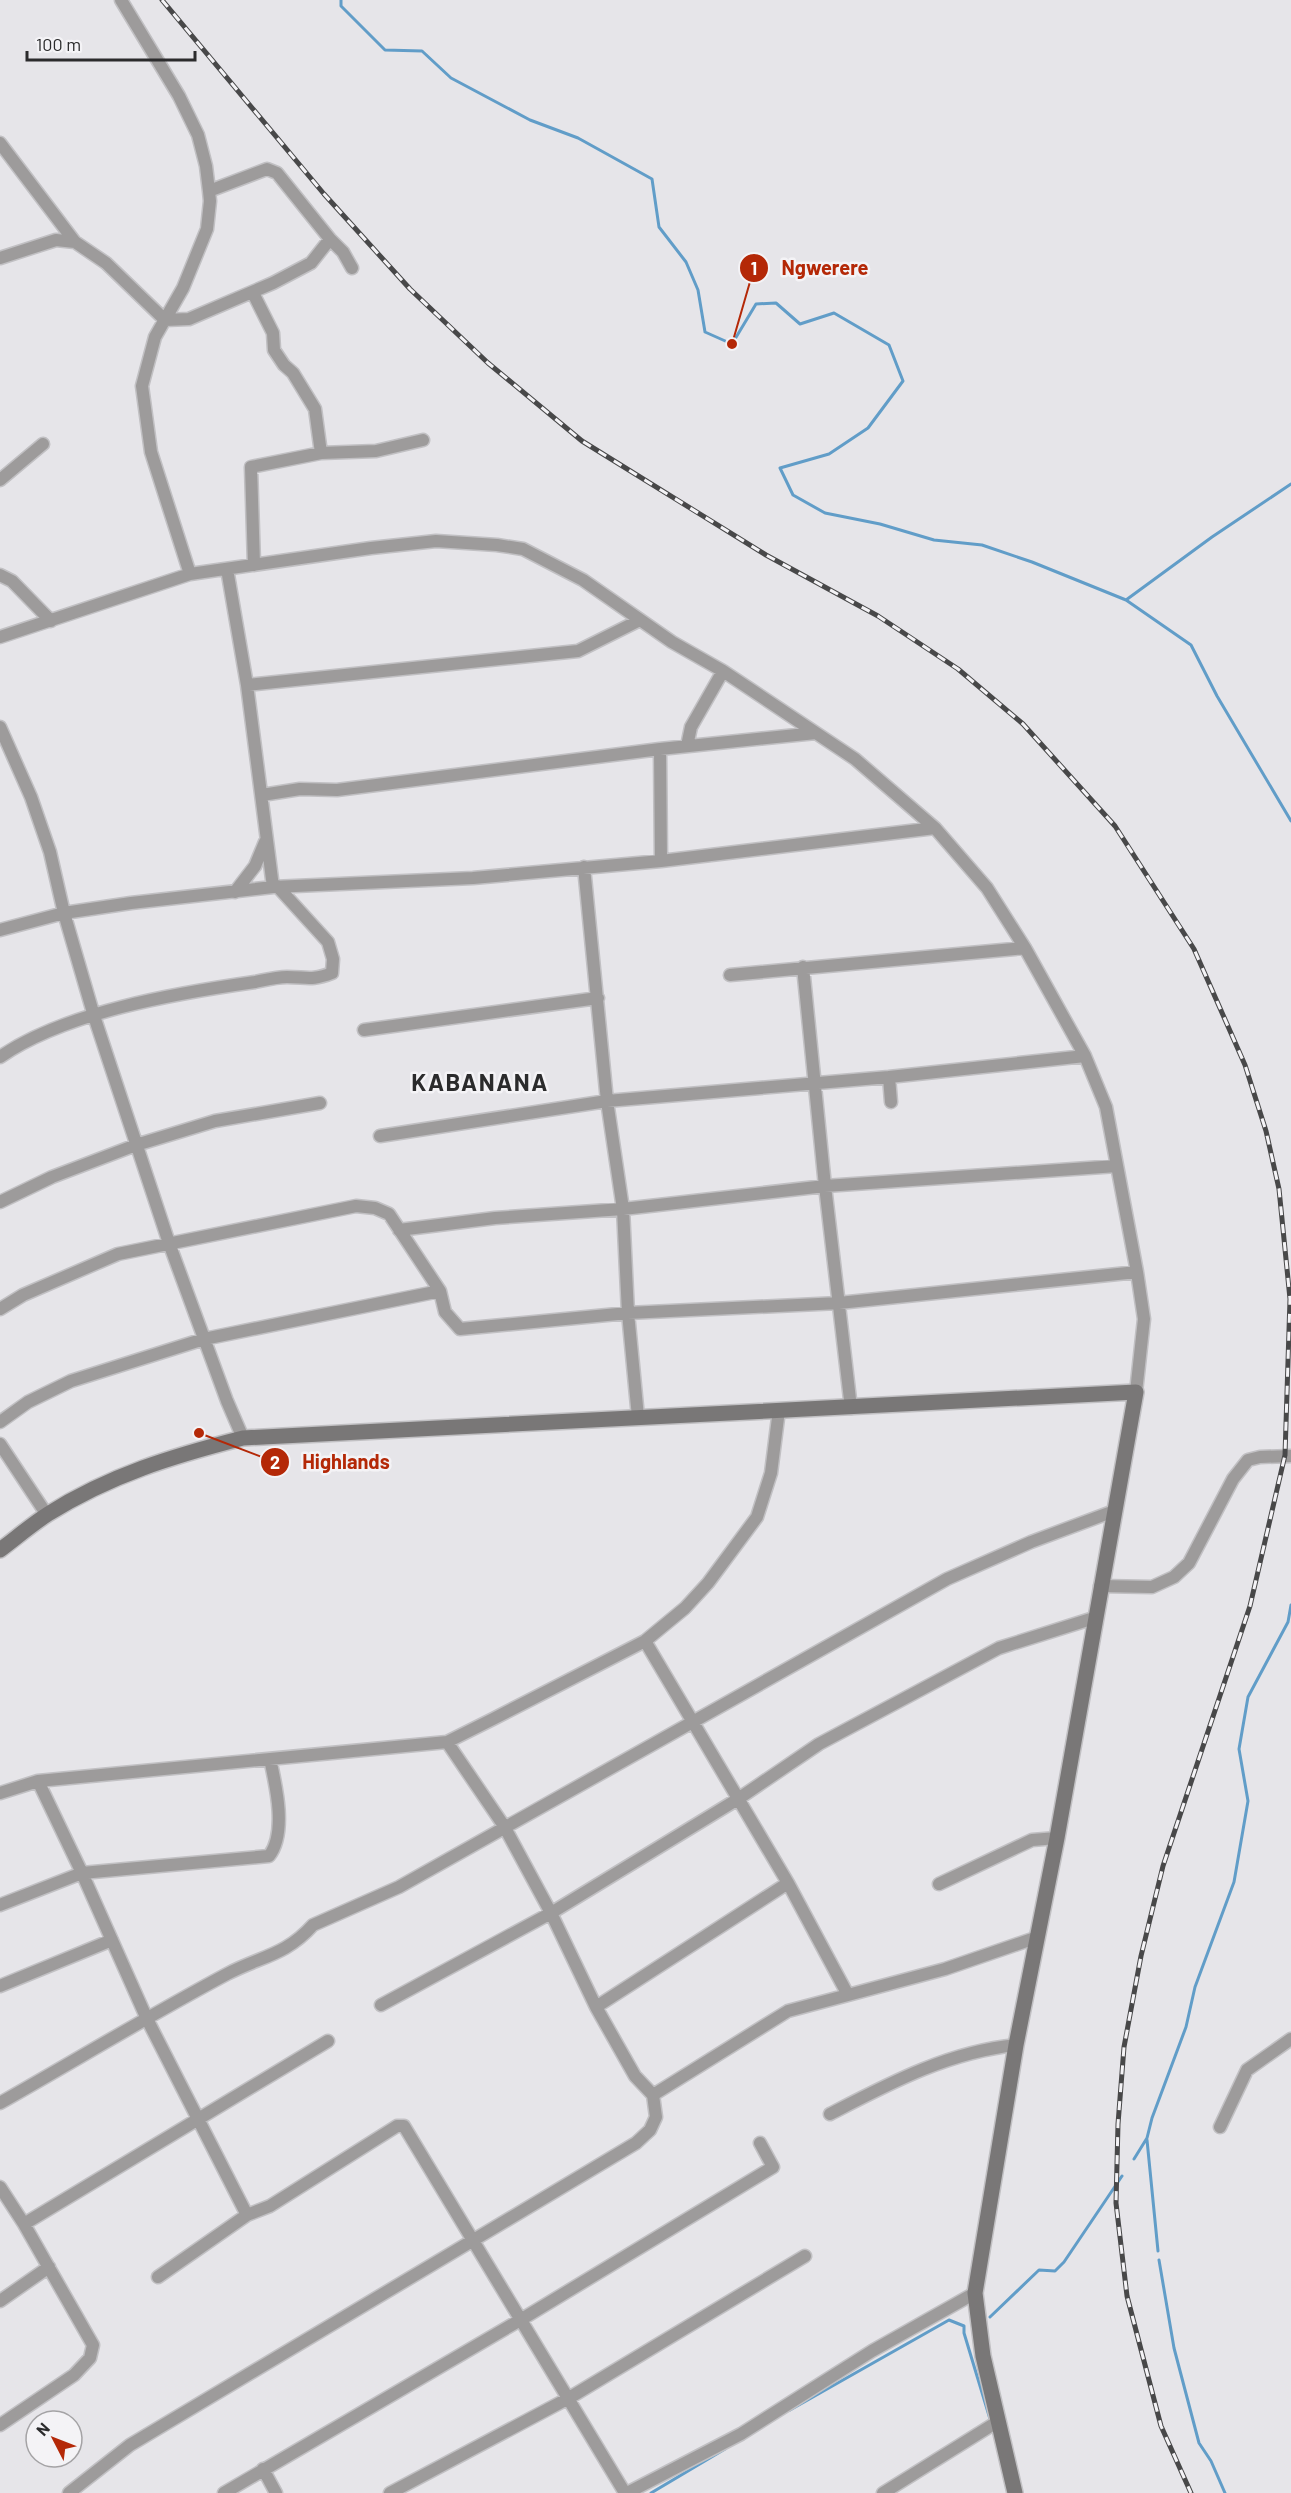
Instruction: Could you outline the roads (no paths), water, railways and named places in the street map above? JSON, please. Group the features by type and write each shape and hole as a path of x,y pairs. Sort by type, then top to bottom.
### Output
{"street":[{"path":"121,0 179,96 198,135 206,166 209,191 207,229 183,288 154,337 142,386 151,452 190,574"},
{"path":"0,142 75,242 106,263 165,320 189,319 253,293 311,263 330,239"},
{"path":"209,191 267,169 277,173 343,252 352,268"},
{"path":"0,258 57,240 75,242"},
{"path":"253,293 273,333 274,350 293,374 315,409 321,453"},
{"path":"254,565 251,467 321,453 376,451 423,440"},
{"path":"0,480 43,444"},
{"path":"0,637 190,574 436,541 523,549 583,580 640,620 723,671 855,759 935,828 987,888 1025,948 1085,1056 1106,1107 1144,1319 1136,1392 1094,1618 1057,1838 1016,2045 975,2293 983,2356 997,2422 1016,2493"},
{"path":"0,1056 17,1045 73,1021 93,1016 212,988 287,977 309,980 332,973 333,958 327,942 275,887 266,842 247,686 227,568"},
{"path":"0,575 12,581 51,621"},
{"path":"247,686 578,651 640,620"},
{"path":"687,747 692,727 723,671"},
{"path":"0,727 32,797 50,852 64,913 93,1016 169,1243 243,1438"},
{"path":"262,795 300,789 337,790 660,748 816,733"},
{"path":"660,748 660,861"},
{"path":"0,930 64,913 275,887 473,878 660,861 935,828"},
{"path":"235,892 255,866 266,842"},
{"path":"584,867 608,1101 623,1209 628,1313 638,1417"},
{"path":"730,975 1025,948"},
{"path":"803,967 825,1186 851,1408"},
{"path":"364,1030 598,998"},
{"path":"380,1136 608,1101 889,1077 1085,1056"},
{"path":"889,1077 891,1102"},
{"path":"0,1202 52,1177 136,1144 215,1121 320,1103"},
{"path":"399,1230 495,1218 623,1209 825,1186 1117,1166"},
{"path":"0,1309 23,1295 118,1254 356,1206 375,1208 389,1214 440,1291 445,1312 460,1329 628,1313 839,1303 1137,1272"},
{"path":"0,1422 28,1402 71,1381 204,1339 440,1291"},
{"path":"0,1550 47,1515 122,1475 172,1456 243,1438 1136,1392"},
{"path":"0,1793 38,1781 447,1742 645,1641 685,1608 708,1583 757,1517 771,1473 779,1410"},
{"path":"0,1444 47,1515"},
{"path":"1100,1586 1152,1587 1174,1577 1189,1563 1233,1479 1248,1460 1260,1457 1291,1456"},
{"path":"0,2103 229,1973 277,1953 304,1936 313,1925 399,1887 947,1579 1031,1542 1114,1511"},
{"path":"381,2005 551,1913 738,1799 819,1744 999,1648 1094,1618"},
{"path":"645,1641 788,1882 848,1995"},
{"path":"69,2493 130,2445 636,2143 650,2130 656,2117 653,2095 635,2076 596,2007 551,1913 504,1826 447,1742"},
{"path":"0,1905 82,1873 269,1856 276,1848 279,1836 275,1785 270,1759"},
{"path":"38,1781 147,2019 247,2216"},
{"path":"939,1884 1032,1840 1057,1838"},
{"path":"596,2007 788,1882"},
{"path":"653,2095 788,2011 945,1969 1038,1937"},
{"path":"0,1986 112,1940"},
{"path":"1220,2127 1247,2070 1291,2039"},
{"path":"24,2224 328,2041"},
{"path":"830,2114 898,2079 947,2060 990,2048 1016,2045"},
{"path":"158,2277 247,2216 270,2206 397,2126 404,2126 626,2493 741,2434 872,2351 975,2293"},
{"path":"224,2493 522,2319 773,2167 760,2143"},
{"path":"0,2187 24,2224 93,2345 90,2358 74,2375 0,2425"},
{"path":"390,2493 569,2398 805,2256"},
{"path":"0,2301 49,2267"},
{"path":"883,2493 997,2422"},
{"path":"263,2469 276,2493"}],"waterway":[{"path":"341,0 341,6 385,50 422,51 451,78 530,120 578,138 652,179 659,227 686,262 698,290 705,332 732,344 756,304 776,303 800,324 834,313 889,345 903,381 868,428 829,454 780,468 793,495 825,513 880,524 934,540 982,545 1032,562 1126,600 1191,645 1217,696 1291,821"},
{"path":"1126,600 1212,537 1291,484"},
{"path":"1134,2159 1147,2138 1152,2118 1186,2027 1195,1987 1234,1882 1248,1801 1239,1749 1248,1697 1288,1622 1291,1605"},
{"path":"1147,2140 1158,2251"},
{"path":"990,2317 1039,2270 1055,2271 1064,2262 1122,2176"},
{"path":"1159,2260 1174,2348 1199,2443 1211,2461 1225,2493"},
{"path":"790,2410 949,2320 964,2326 964,2333 990,2419"},
{"path":"651,2493 725,2449"}],"railway":[{"path":"162,0 324,194 410,289 488,363 582,441 766,555 878,616 958,669 1023,724 1115,826 1194,949 1245,1065 1266,1131 1279,1189 1290,1299 1285,1455 1250,1606 1163,1866 1141,1956 1124,2047 1118,2124 1116,2203 1127,2296 1161,2426 1191,2493"}],"place":[{"name":"Ngwerere","path":"732,344"},
{"name":"Highlands","path":"199,1433"}],"district":[{"name":"KABANANA","path":"480,1081"}]}
